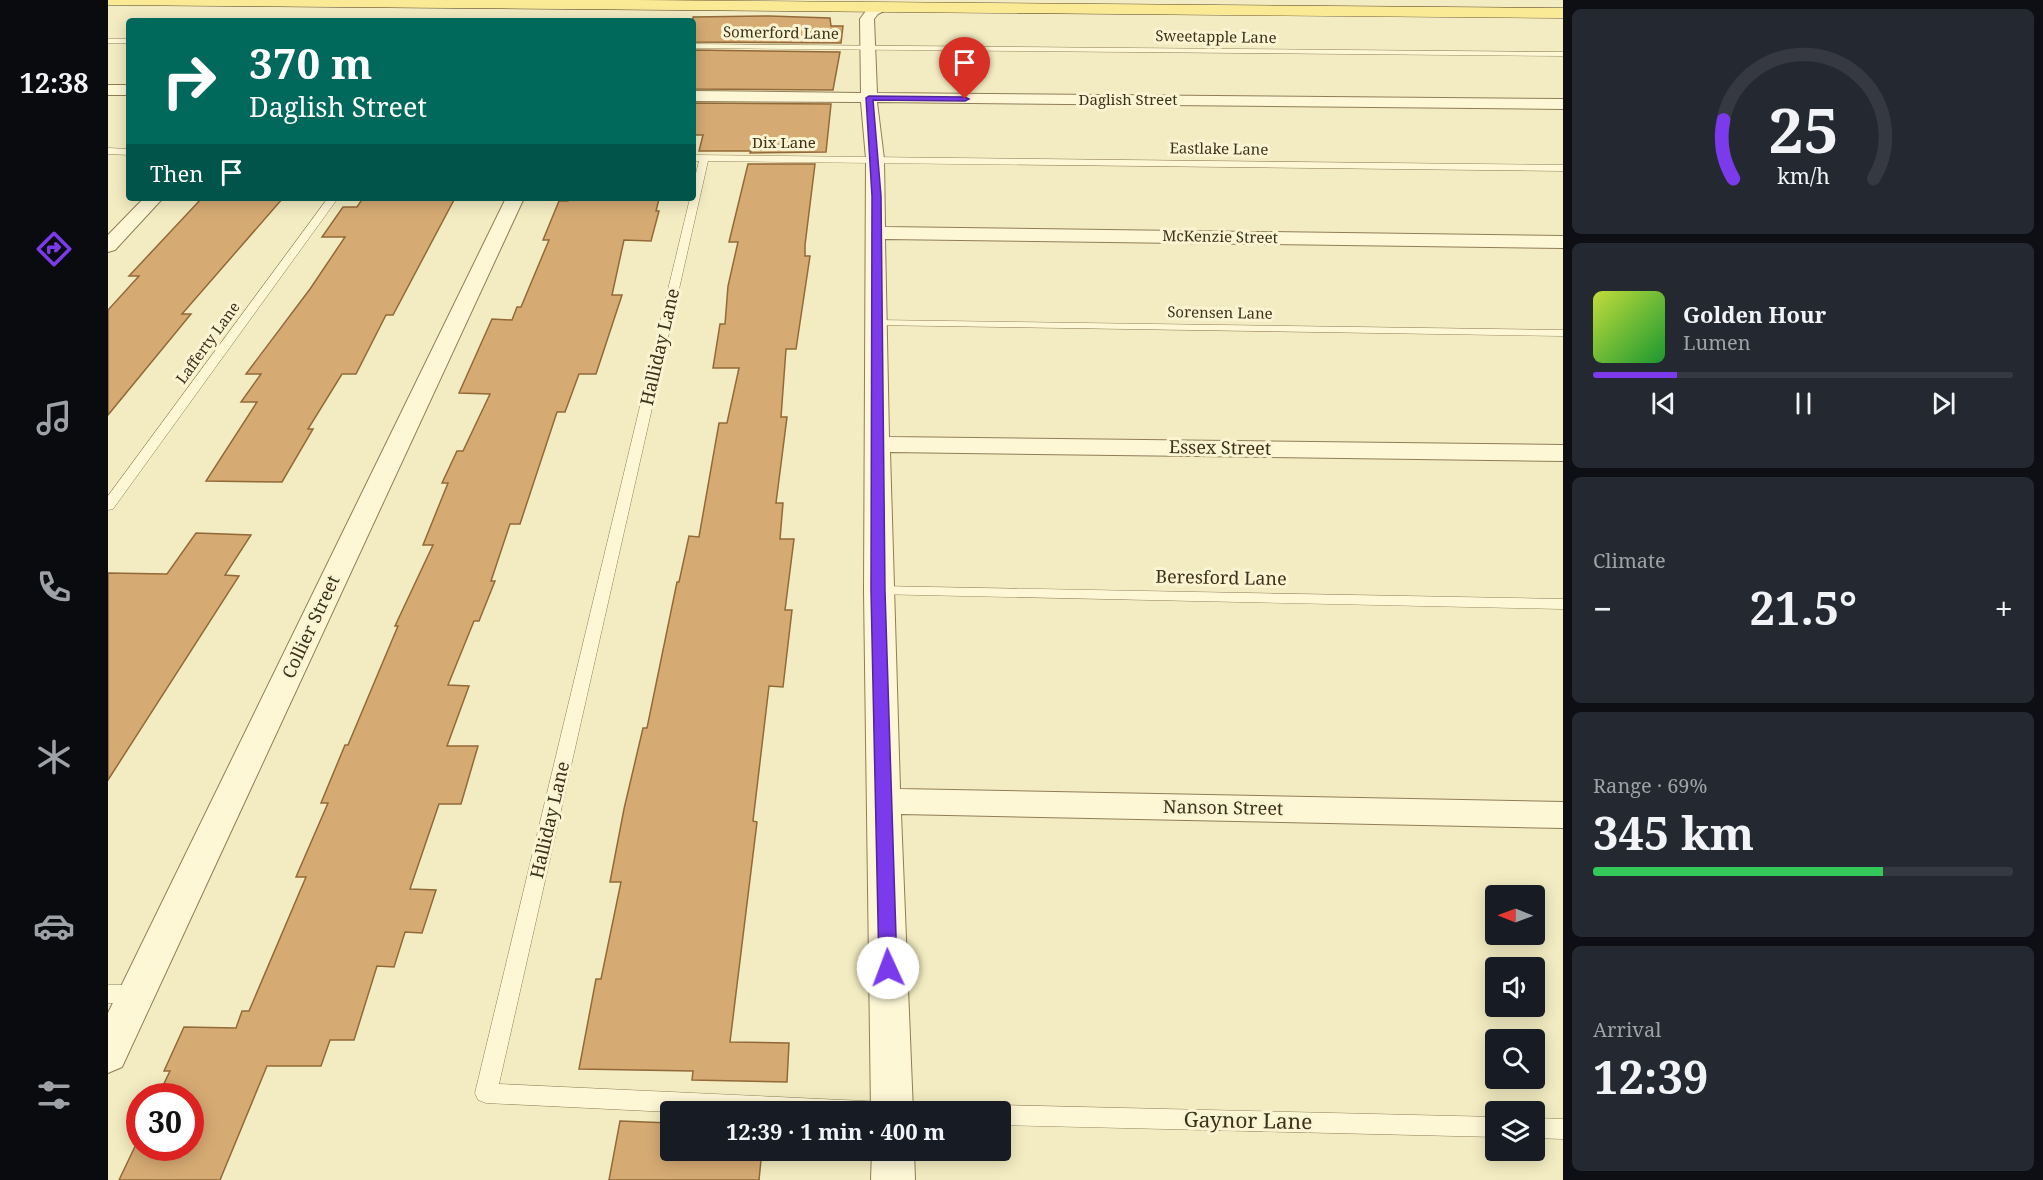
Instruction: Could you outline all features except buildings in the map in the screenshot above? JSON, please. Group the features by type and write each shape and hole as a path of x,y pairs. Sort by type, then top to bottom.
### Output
{"main road":[{"path":"108,0 1563,11"},
{"path":"619,0 866,1 1563,11"}],"street":[{"path":"885,7 873,11 867,19 877,233 878,591 892,1101"},
{"path":"108,90 126,90"},
{"name":"Daglish Street","path":"696,96 1563,104"},
{"path":"108,246 151,201"},
{"name":"Collier Street","path":"108,1055 514,201"},
{"name":"McKenzie Street","path":"877,233 1563,242"},
{"name":"Essex Street","path":"877,444 1563,453"},
{"name":"Nanson Street","path":"884,801 1563,815"},
{"path":"893,1161 893,1180"}],"lane":[{"path":"108,41 126,41"},
{"name":"Somerford Lane","path":"696,46 868,48"},
{"name":"Sweetapple Lane","path":"868,48 1563,54"},
{"path":"108,151 126,152"},
{"name":"Dix Lane","path":"699,158 875,159"},
{"name":"Eastlake Lane","path":"875,159 1563,168"},
{"name":"Lafferty Lane","path":"108,506 331,201"},
{"name":"Halliday Lane","path":"660,1101 486,1093 689,201"},
{"name":"Sorensen Lane","path":"876,324 1563,333"},
{"name":"Beresford Lane","path":"878,591 1563,604"},
{"path":"108,994 137,994"},
{"name":"Gaynor Lane","path":"1011,1115 1485,1128"},
{"path":"1545,1128 1563,1129"}],"route":[{"path":"888,968 878,591 877,233 875,159 869,98 965,99"}]}
